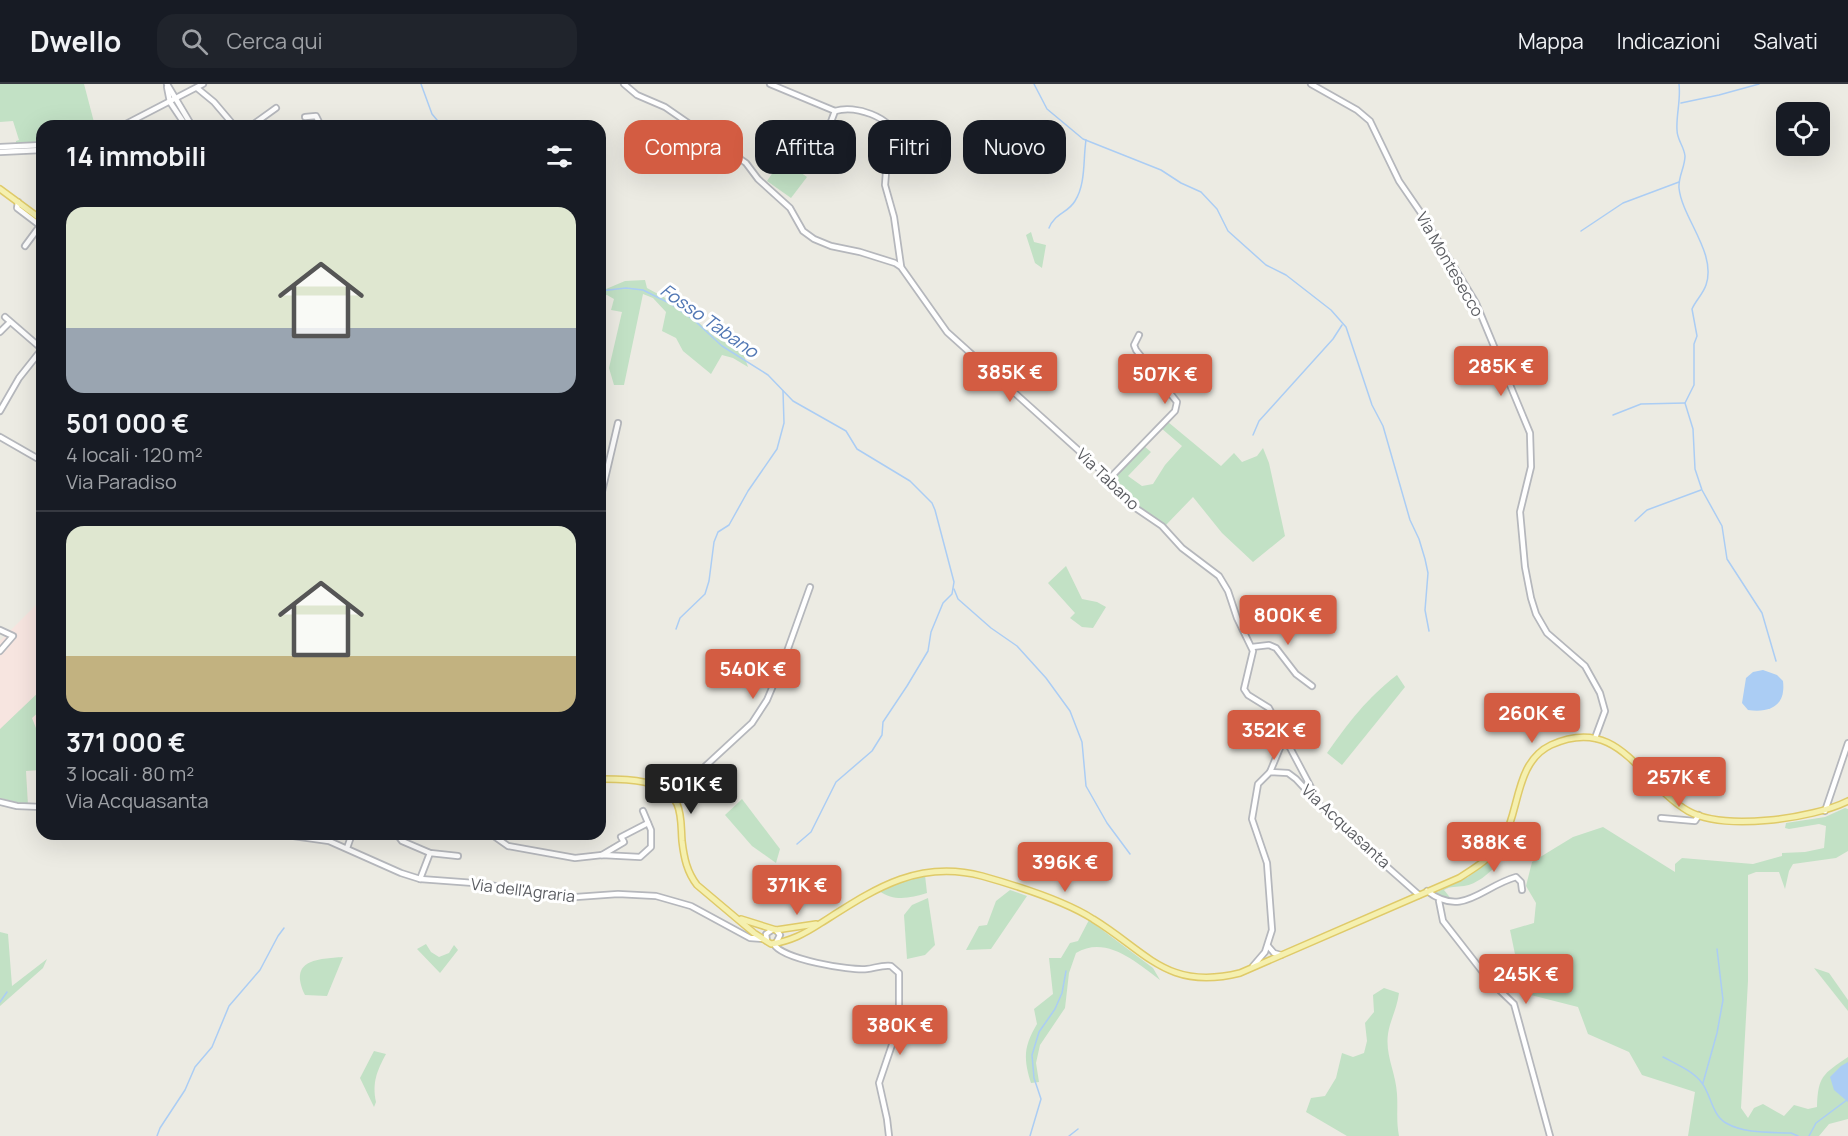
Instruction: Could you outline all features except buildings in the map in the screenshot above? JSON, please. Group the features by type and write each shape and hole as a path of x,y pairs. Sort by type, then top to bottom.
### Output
{"main road":[{"path":"0,189 36,218"},
{"path":"606,779 627,779 645,783 661,789 672,797 680,814 683,849 690,875 697,885 766,940 775,943 797,938 875,889 900,878 939,871 962,872 1049,900 1092,918 1172,973 1189,977 1215,978 1232,975 1268,961 1459,878 1475,868 1498,847 1510,825 1523,780 1533,759 1562,741 1595,738 1623,751 1671,798 1698,815 1727,821 1782,819 1825,811 1848,801"},
{"path":"737,917 774,930 821,923"}],"street":[{"path":"167,84 172,101 183,120"},
{"path":"134,120 203,84"},
{"name":"Via Montesecco","path":"1311,84 1351,106 1370,121 1399,181 1423,216 1480,313 1530,433 1531,467 1520,512 1525,567 1531,598 1543,627 1585,666 1600,693 1605,711 1595,738"},
{"path":"628,85 637,95 665,107 746,163 758,179 790,208 803,231 813,239 831,246 895,262 901,267"},
{"path":"196,88 214,102 229,120"},
{"name":"Via Tabano","path":"773,88 835,111 845,108 859,110 883,121 896,135 894,150 885,172 885,185 894,217 901,267 947,332 1109,479 1137,509 1162,526 1182,548 1218,576 1228,591 1237,618 1252,647"},
{"path":"172,101 187,120"},
{"path":"259,120 276,108"},
{"path":"832,120 835,111"},
{"path":"305,117 316,116 318,120"},
{"path":"0,147 36,145"},
{"path":"0,152 36,150"},
{"path":"25,246 36,232"},
{"path":"5,317 36,344"},
{"path":"0,332 10,322"},
{"path":"1109,479 1178,405 1136,350 1134,345 1139,335"},
{"path":"1,411 19,378 36,357"},
{"path":"606,474 618,423"},
{"path":"0,438 36,458"},
{"path":"672,797 752,723 767,700 776,679 810,587"},
{"path":"0,651 13,636 1,631"},
{"path":"1311,686 1296,674 1276,648 1269,645 1252,647 1252,658 1244,688 1248,695 1269,708 1314,793 1313,797"},
{"path":"1268,961 1267,949 1273,916 1267,863 1252,819 1258,784 1270,772 1285,736"},
{"path":"1825,811 1848,743"},
{"name":"Via Acquasanta","path":"1270,772 1288,773 1334,820 1419,895"},
{"path":"0,802 36,807"},
{"path":"500,840 508,846 575,858 602,855 632,857 646,854 651,847 648,823 643,811"},
{"path":"1661,818 1695,821 1698,815"},
{"path":"602,855 624,842 621,837 648,823"},
{"name":"Via dell'Agraria","path":"321,840 420,879 474,883 576,897 618,894 656,896 691,906 750,938 766,940"},
{"path":"346,848 349,840"},
{"path":"401,840 430,853 458,856"},
{"path":"420,879 430,853"},
{"path":"1426,891 1439,901 1457,903 1516,877 1521,882 1522,890"},
{"path":"1439,901 1443,921 1489,980 1514,1004 1550,1136"},
{"path":"766,940 766,934 774,930 780,938 775,943 777,949 826,965 866,970 891,966 895,968 900,976 899,1024 879,1083 889,1136"},
{"path":"1267,949 1281,955"},
{"path":"1251,968 1267,949"}],"shaded area":[{"path":"36,605 36,770 26,771 28,805 0,798 0,641"}],"green space":[{"path":"0,84 84,84 93,120 36,120 36,142 16,144 19,140 13,121 0,122"},
{"path":"772,174 803,174 807,177 791,198 767,181"},
{"path":"1031,232 1034,242 1046,245 1042,268 1035,263 1026,235"},
{"path":"645,280 647,288 680,306 715,337 742,350 748,367 733,358 722,355 711,374 683,351 676,338 662,331 666,312 653,298 643,294 624,385 614,385 609,368 622,312 611,310 614,299 606,295 606,289 625,281"},
{"path":"1168,422 1221,466 1234,453 1242,462 1257,456 1263,448 1269,463 1285,536 1253,562 1222,533 1193,497 1165,526 1136,507 1112,480 1144,446 1151,452 1128,476 1142,486 1153,484 1165,465 1182,446 1161,428"},
{"path":"1066,566 1082,599 1097,602 1106,607 1093,628 1082,627 1070,618 1075,613 1048,583"},
{"path":"1397,675 1405,687 1342,765 1327,753 1359,711"},
{"path":"36,695 36,714 32,718 36,728 36,770 26,771 28,805 0,798 0,729"},
{"path":"742,799 780,849 776,863 752,846 725,815"},
{"path":"1845,808 1848,809 1848,851 1836,858 1793,864 1785,889 1779,872 1756,872 1748,875 1748,981 1741,1108 1748,1118 1754,1108 1763,1104 1784,1116 1794,1105 1808,1109 1817,1107 1823,1077 1848,1057 1848,1119 1829,1124 1819,1136 1688,1136 1695,1092 1642,1075 1629,1052 1588,1034 1578,1007 1523,993 1510,930 1534,923 1536,903 1526,886 1532,862 1573,837 1603,827 1675,872 1675,864 1682,858 1753,864 1782,856 1782,853 1824,848 1826,826 1819,824 1789,829 1785,828 1786,823 1825,817"},
{"path":"1490,860 1497,865 1482,878 1469,885 1444,890 1452,900 1446,902 1433,894 1468,877"},
{"path":"925,875 927,893 897,898 879,891 908,879"},
{"path":"1010,890 1027,896 991,949 966,950 979,926 987,925 996,901"},
{"path":"928,898 935,945 925,955 907,959 904,915 912,905"},
{"path":"1089,920 1153,968 1160,980 1131,959 1109,949 1087,948 1076,953 1069,973 1065,1008 1040,1045 1036,1063 1039,1082 1031,1083 1026,1052 1029,1039 1037,1024 1034,1009 1053,994 1049,958 1061,958 1070,943 1078,941"},
{"path":"0,932 8,934 12,986 47,959 43,968 0,1006"},
{"path":"426,944 431,952 439,957 449,953 454,945 458,950 440,973 417,949"},
{"path":"343,957 327,996 305,995 300,974 308,963"},
{"path":"1814,968 1829,973 1848,1000 1848,1011"},
{"path":"1384,988 1399,993 1387,1042 1396,1086 1399,1136 1347,1136 1306,1112 1311,1098 1325,1096 1336,1078 1342,1053 1353,1057 1364,1053 1367,1041 1365,1023 1374,1012 1373,995"},
{"path":"374,1051 386,1054 376,1077 374,1107 360,1078"}],"water":[{"path":"1763,670 1777,675 1783,681 1782,696 1779,702 1770,709 1748,710 1742,703 1746,678 1753,672"},
{"path":"1848,1062 1848,1102 1834,1090 1830,1077"}],"waterway":[{"name":"Fosso Tabano","path":"421,84 432,114 437,120"},
{"path":"1034,84 1047,109 1083,139 1161,170 1201,192 1217,209 1228,231 1266,265 1286,275 1331,310 1346,327 1372,405 1383,426 1410,520 1425,559 1428,573 1425,610 1429,631"},
{"path":"1679,84 1677,130 1685,156 1679,188 1681,199 1703,248 1708,273 1705,288 1692,309 1697,336 1694,344 1694,385 1685,403 1693,429 1695,469 1702,490 1722,526 1727,559 1762,613 1776,661"},
{"path":"1681,103 1759,84"},
{"path":"1049,228 1051,223 1072,205 1079,194 1083,179 1086,140"},
{"path":"1581,231 1623,203 1679,182"},
{"path":"606,290 626,288 643,290 671,304 695,321 722,346 768,375 793,401 846,431 857,449 910,481 932,503 935,510 954,582 952,594 943,603 931,632 928,651 883,722 882,735 872,751 836,782 811,832 797,844"},
{"path":"1253,435 1259,421 1333,339 1342,325"},
{"path":"676,629 680,618 705,594 714,542 718,532 729,525 748,491 777,449 784,423 783,391"},
{"path":"1613,415 1641,404 1685,403"},
{"path":"1635,521 1647,510 1701,490"},
{"path":"954,589 958,599 991,628 1017,646 1046,678 1070,711 1082,742 1086,786 1107,823 1130,854"},
{"path":"157,1136 185,1090 195,1067 212,1047 229,1006 260,970 284,928"},
{"path":"1703,1083 1717,1033 1723,1000 1717,949"},
{"path":"1030,1136 1041,1099 1034,1078 1032,1055 1039,1032 1055,1009 1062,993 1066,971"},
{"path":"0,1002 7,992"},
{"path":"1663,1057 1684,1068 1698,1079 1718,1115 1726,1123 1749,1131 1791,1133 1798,1136"},
{"path":"1809,1136 1816,1123 1848,1099"},
{"path":"1069,1136 1078,1129"}]}
